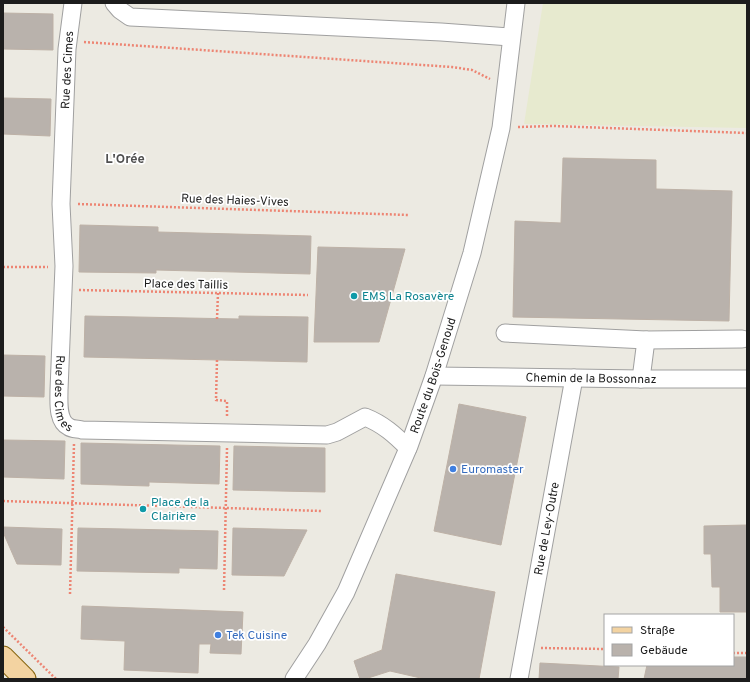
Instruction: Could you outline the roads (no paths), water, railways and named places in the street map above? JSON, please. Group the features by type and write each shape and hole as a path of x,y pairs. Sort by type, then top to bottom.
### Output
{"main road":[{"path":"3,657 25,679"}],"street":[{"name":"Rue des Cimes","path":"73,3 68,41 61,204 64,266 59,390 59,408 61,419 68,427 82,430 327,435 337,432 365,417 377,421 391,431 408,448"},
{"path":"114,3 130,18 441,32 511,37"},
{"name":"Route du Bois-Genoud","path":"294,679 317,644 346,592 408,448 434,376 472,253 501,128 516,3"},
{"path":"505,333 646,340 742,339"},
{"path":"641,379 646,340"},
{"name":"Chemin de la Bossonnaz","path":"434,376 747,379"},
{"name":"Rue de Ley-Outre","path":"518,679 574,378"}],"place":[{"name":"EMS La Rosavère","path":"354,296"},
{"name":"Euromaster","path":"453,469"},
{"name":"Place de la Clairière","path":"143,509"},
{"name":"Tek Cuisine","path":"218,635"}],"district":[{"name":"L'Orée","path":"125,158"}]}
